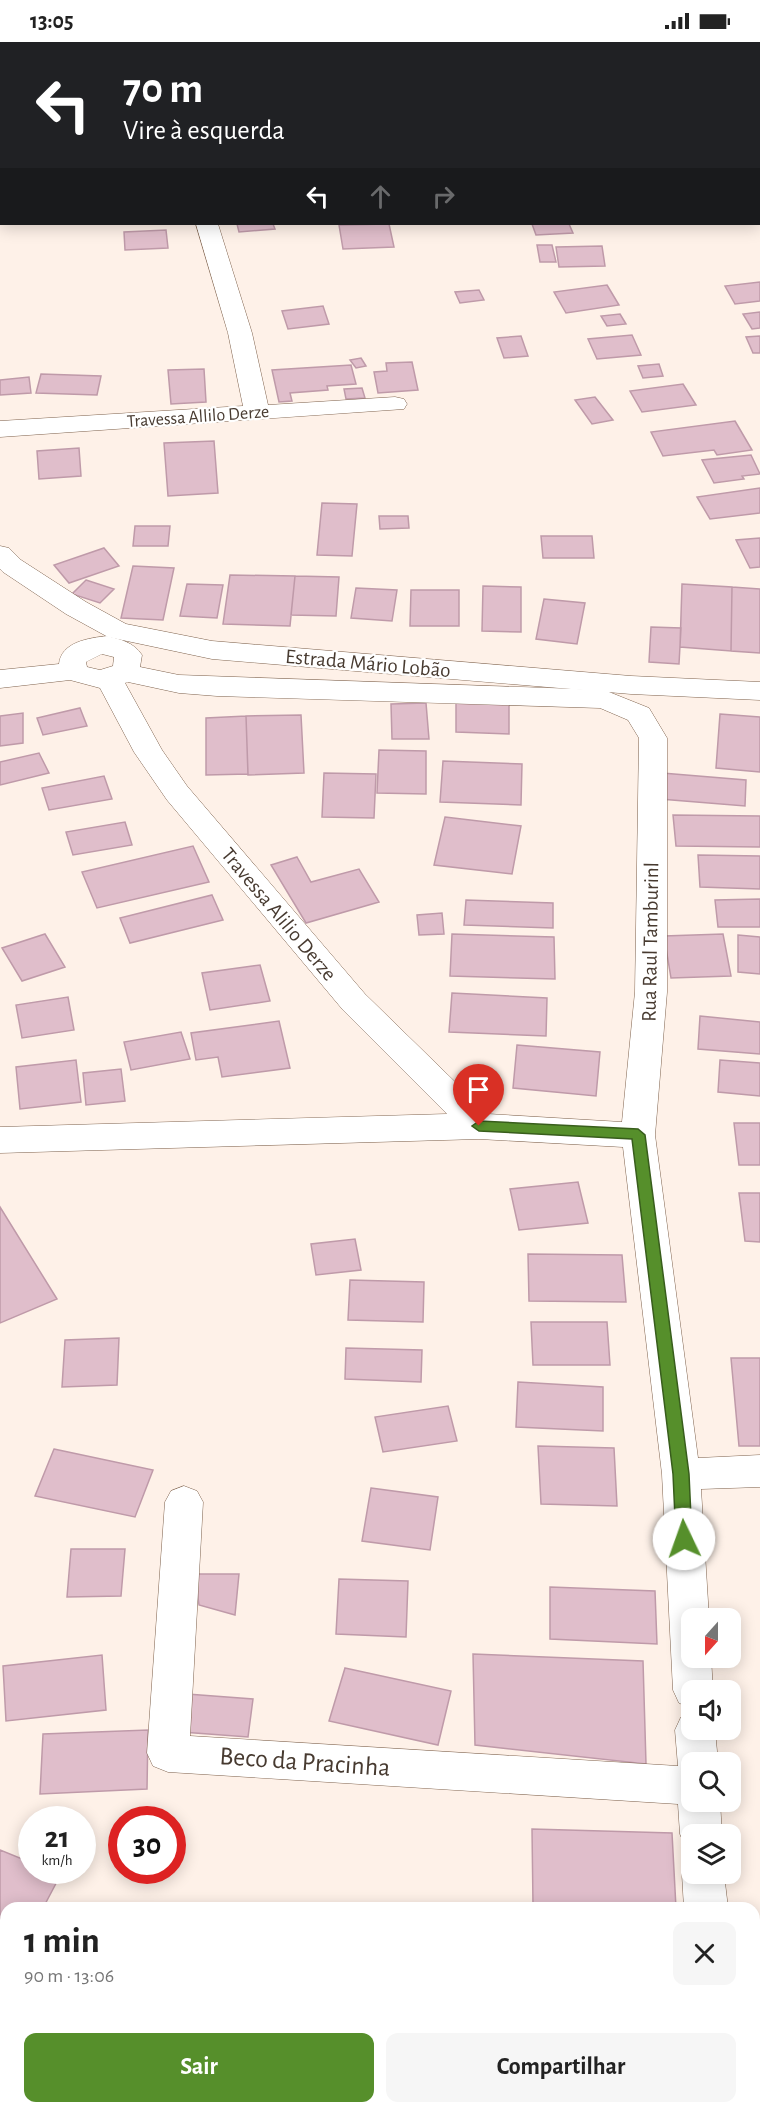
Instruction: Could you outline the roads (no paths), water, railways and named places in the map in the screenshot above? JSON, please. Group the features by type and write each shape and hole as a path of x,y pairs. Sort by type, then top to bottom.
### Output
{"street":[{"path":"207,225 240,333 257,412"},
{"name":"Travessa Allilo Derze","path":"0,429 395,404"},
{"name":"Estrada Mário Lobão","path":"0,554 12,566 76,608 113,638 212,650 631,685 760,691"},
{"path":"0,679 74,671 72,661 78,652 113,638"},
{"name":"Travessa Alilio Derze","path":"113,638 128,655 129,664 116,676 149,752 177,793 263,898 354,1002 479,1126"},
{"name":"Rua Raul Tamburinl","path":"74,671 83,677 116,676 218,687 604,699 639,714 653,738 651,992 638,1135 681,1474 692,1680"},
{"path":"0,1140 479,1126 638,1135"},
{"path":"681,1474 760,1471"},
{"name":"Beco da Pracinha","path":"184,1502 168,1753 681,1785"},
{"path":"704,1884 705,1902"}]}
